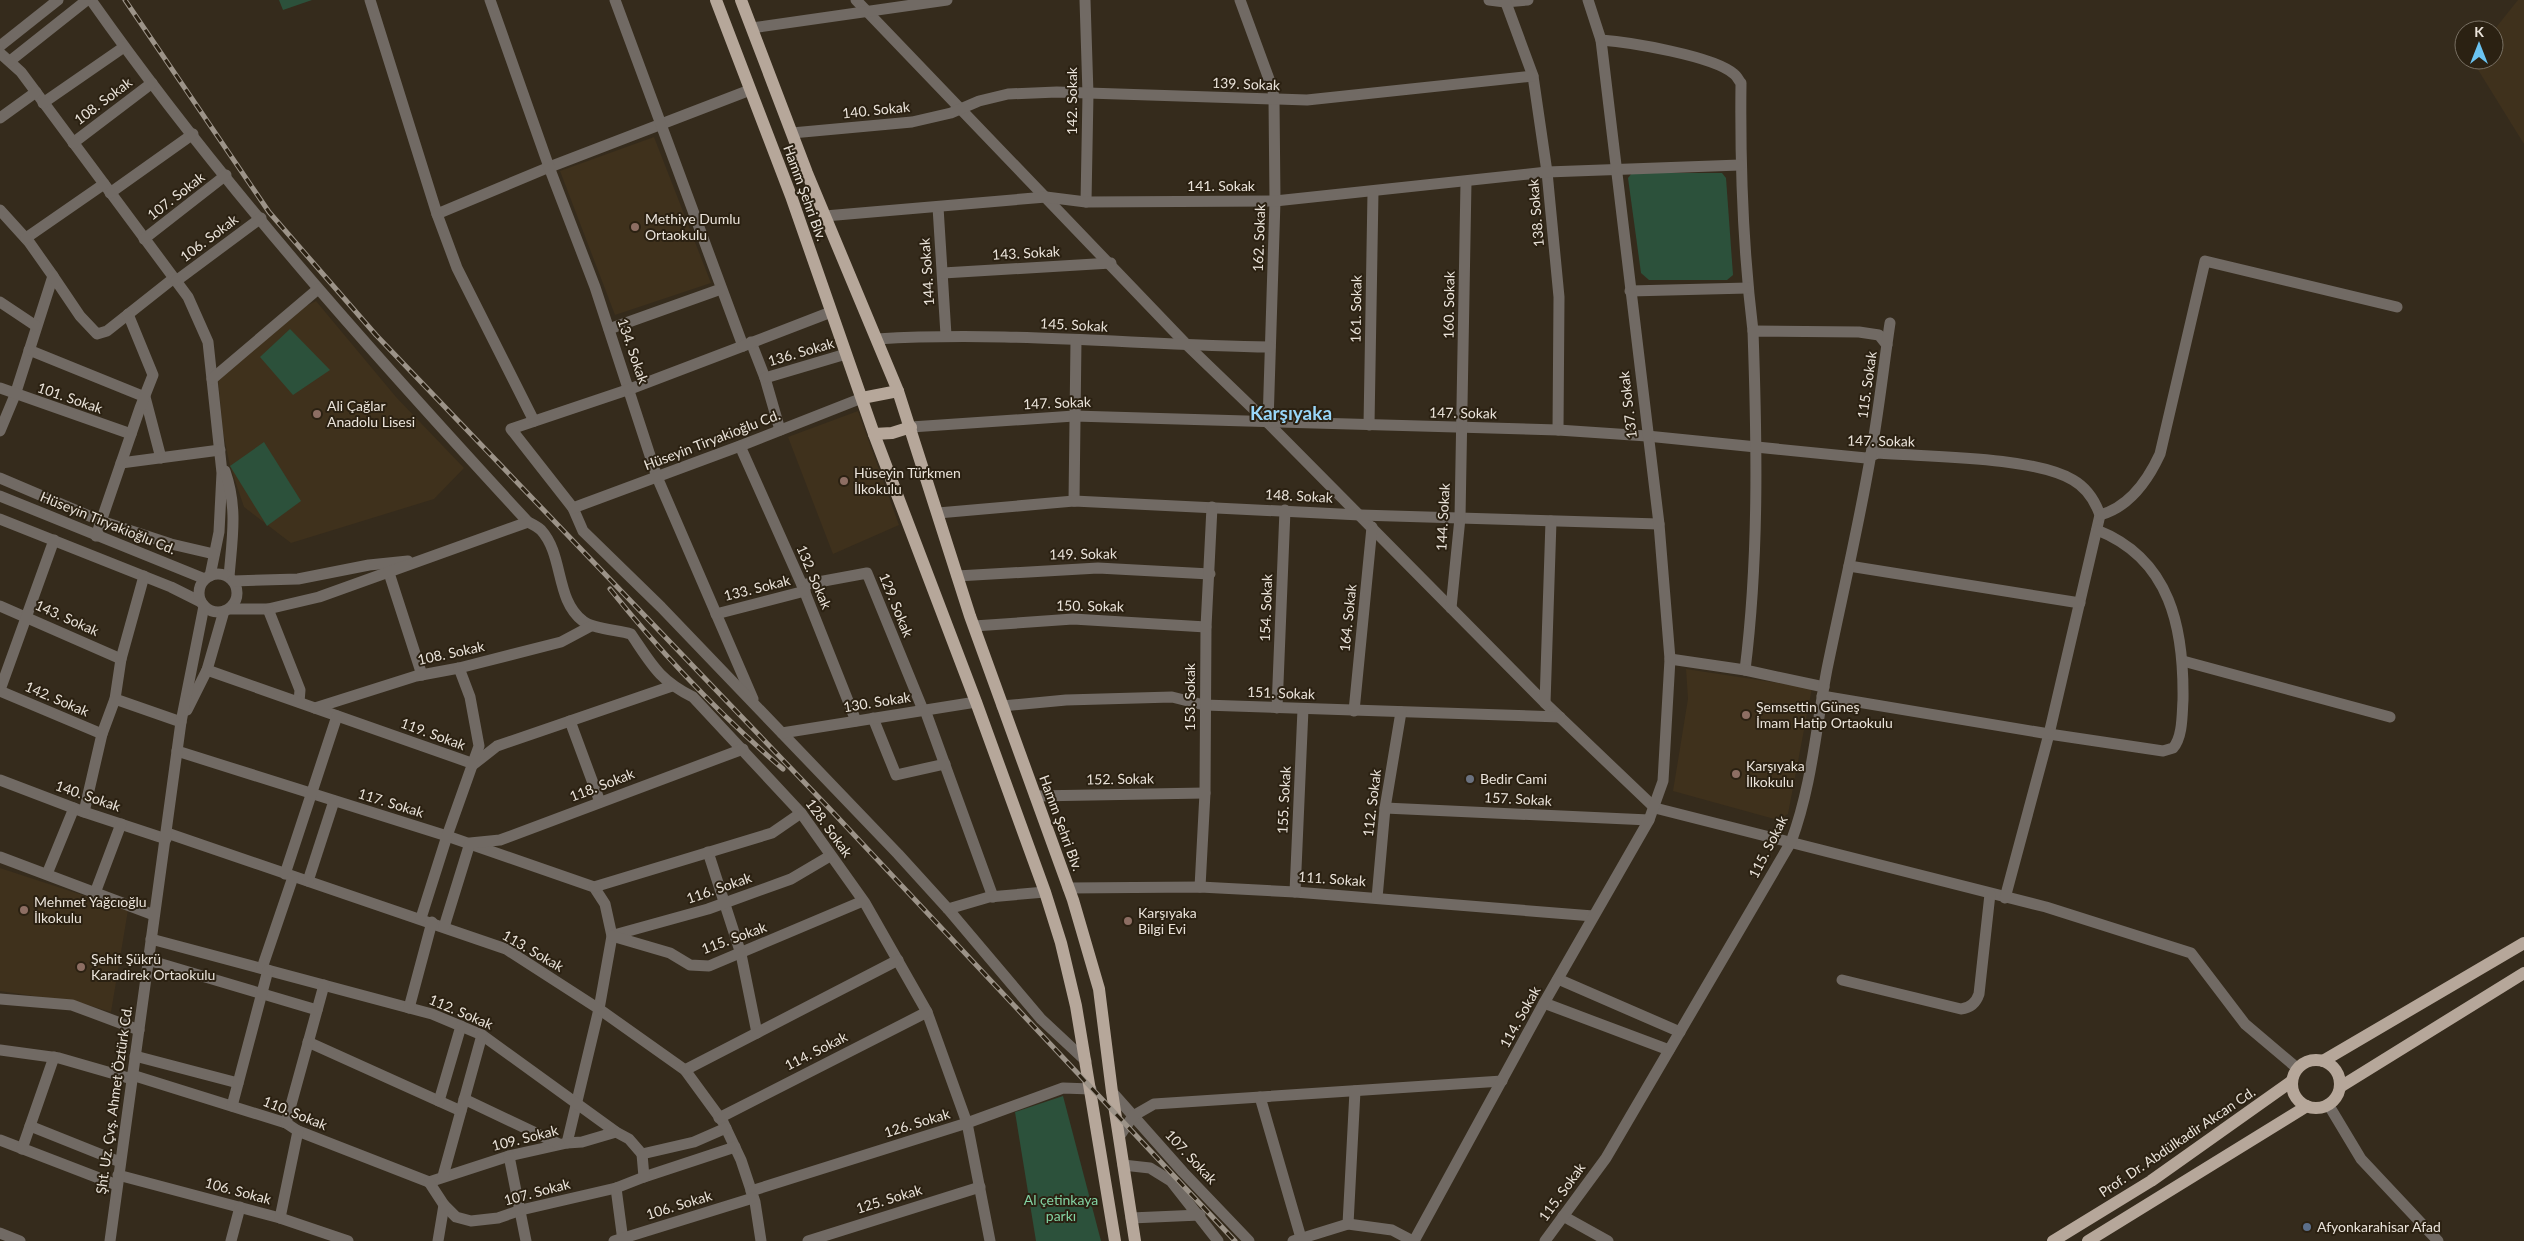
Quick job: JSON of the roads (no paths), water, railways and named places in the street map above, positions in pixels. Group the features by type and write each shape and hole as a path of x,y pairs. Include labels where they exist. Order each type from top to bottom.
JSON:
{"main road":[{"name":"Hamm Şehri Blv.","path":"716,0 832,312 874,434 976,702 1045,892 1061,943 1086,1061 1115,1241"},
{"name":"Hamm Şehri Blv.","path":"741,0 825,216 898,391 974,626 1068,888 1098,989 1123,1165 1136,1241"},
{"path":"862,398 898,391"},
{"path":"874,434 892,433 911,427"},
{"path":"2323,1061 2524,943"},
{"path":"2340,1087 2524,973"},
{"path":"2309,1060 2323,1061 2334,1068 2338,1074 2340,1087 2338,1094 2328,1104 2314,1108 2307,1106 2295,1096 2292,1081 2297,1068 2309,1060"},
{"name":"Prof. Dr. Abdülkadir Akcan Cd.","path":"2053,1241 2151,1181 2292,1081"},
{"path":"2088,1241 2307,1106"}],"street":[{"path":"0,46 58,0"},
{"path":"10,61 86,0"},
{"path":"91,0 152,83 318,289 528,522 541,530 552,549 571,607 582,620 591,626"},
{"path":"370,0 437,214 457,268 534,421"},
{"name":"134. Sokak","path":"490,0 609,329 657,477 757,707"},
{"path":"615,0 721,289 765,378 780,430"},
{"path":"856,0 1111,263 1188,346 1268,423 1545,703 1655,808 2046,907 2191,953 2245,1024 2297,1068"},
{"path":"752,28 947,0"},
{"name":"142. Sokak","path":"1085,0 1088,94 1086,202"},
{"name":"162. Sokak","path":"1240,0 1273,90 1274,100 1275,201 1268,423"},
{"path":"1489,0 1528,0"},
{"name":"137. Sokak","path":"1588,0 1601,40 1659,524 1670,659 1664,781 1655,808"},
{"name":"138. Sokak","path":"1505,1 1533,76 1547,172 1558,297 1558,430"},
{"path":"1601,40 1622,41 1700,58 1734,74 1741,84 1740,165 1748,288 1754,331 1757,446 1751,619 1744,670"},
{"path":"43,103 124,47"},
{"path":"0,53 21,72 188,298 208,342 221,456 219,532 207,577 199,590 202,604"},
{"name":"139. Sokak","path":"961,110 979,101 1008,94 1088,94 1307,100 1533,76"},
{"name":"108. Sokak","path":"73,143 152,83"},
{"path":"437,214 549,167 750,90"},
{"path":"0,118 5,106 36,92"},
{"name":"140. Sokak","path":"792,133 912,122 961,110"},
{"path":"26,238 193,134"},
{"name":"141. Sokak","path":"825,216 1046,197 1086,202 1275,201 1374,192 1547,172 1740,165"},
{"name":"107. Sokak","path":"144,239 226,176"},
{"name":"160. Sokak","path":"1462,428 1466,182"},
{"name":"161. Sokak","path":"1368,425 1374,192"},
{"name":"144. Sokak","path":"938,207 946,335"},
{"path":"0,210 26,238 53,276 15,395 0,431"},
{"name":"106. Sokak","path":"53,276 80,316 97,334 108,331 128,314 260,218"},
{"path":"2006,898 2049,734 2100,516 2112,512 2128,499 2150,474 2160,454 2205,261 2397,307"},
{"name":"143. Sokak","path":"942,273 1111,263"},
{"path":"1630,292 1748,288"},
{"path":"212,379 318,289"},
{"path":"609,329 721,289"},
{"path":"0,302 36,326"},
{"path":"832,312 630,389 511,429 573,508 583,531 661,607 782,733 948,909 1041,1020 1086,1061"},
{"path":"96,536 153,375 128,314"},
{"name":"115. Sokak","path":"1545,1241 1606,1158 1791,842 1802,813 1814,754 1823,692 1871,456 1885,370 1890,323"},
{"path":"1754,331 1859,332 1879,335 1887,344"},
{"name":"145. Sokak","path":"877,339 946,335 1270,348"},
{"path":"1074,501 1076,340"},
{"path":"29,350 145,397"},
{"name":"136. Sokak","path":"765,378 846,354"},
{"name":"101. Sokak","path":"0,388 15,395 131,434"},
{"path":"145,397 161,458"},
{"name":"Hüseyin Tiryakioğlu Cd.","path":"573,508 862,398"},
{"name":"147. Sokak","path":"911,427 1074,416 1558,430 1757,446 1866,458 1878,453 2012,463 2071,479 2090,495 2100,516"},
{"name":"144. Sokak","path":"1452,608 1460,518 1462,428"},
{"name":"132. Sokak","path":"740,446 804,588 856,721"},
{"path":"121,464 161,458 221,456"},
{"path":"221,456 231,487 235,519 231,579 237,593 234,604 226,610"},
{"path":"0,478 102,521 171,544 214,554"},
{"name":"Hüseyin Tiryakioğlu Cd.","path":"0,496 96,536 207,577"},
{"name":"148. Sokak","path":"938,513 1074,501 1360,515 1659,524"},
{"name":"153. Sokak","path":"1200,887 1205,793 1204,705 1206,627 1212,507"},
{"name":"154. Sokak","path":"1277,708 1285,510"},
{"path":"0,519 144,576 202,604 213,612 268,608 319,597 528,522"},
{"path":"1545,703 1551,521"},
{"name":"164. Sokak","path":"1354,711 1372,527"},
{"path":"1670,659 1744,670 1823,692 2049,734 2163,751 2173,748 2178,739 2182,709 2184,661 2176,618 2156,576 2148,565 2110,535 2097,530"},
{"path":"0,691 54,540"},
{"path":"207,577 223,574 231,579 298,579 369,565 425,560"},
{"path":"1849,566 2080,603"},
{"name":"149. Sokak","path":"957,576 1098,568 1210,574"},
{"path":"388,573 422,675"},
{"name":"129. Sokak","path":"804,588 867,573 924,710"},
{"path":"47,874 79,810 102,734 115,699 121,659 144,576"},
{"name":"133. Sokak","path":"716,614 804,588"},
{"name":"Şht. Uz. Çvş. Ahmet Öztürk Cd.","path":"110,1241 154,915 167,836 181,722 202,604"},
{"name":"143. Sokak","path":"0,606 121,659"},
{"path":"268,608 300,690 299,702"},
{"name":"Şht. Uz. Çvş. Ahmet Öztürk Cd.","path":"181,722 207,670 226,610"},
{"name":"150. Sokak","path":"974,626 1073,619 1206,627"},
{"name":"108. Sokak","path":"315,708 422,675 459,668 561,642 591,626"},
{"name":"128. Sokak","path":"591,626 631,634 656,672 672,686 693,697 801,814 863,901 927,1012 967,1123 990,1241"},
{"path":"2184,661 2390,717"},
{"path":"409,1008 447,836 479,746 478,733 459,668"},
{"name":"119. Sokak","path":"207,670 474,764 497,746 672,686"},
{"name":"142. Sokak","path":"0,691 102,734"},
{"name":"151. Sokak","path":"1002,706 1066,700 1172,697 1204,705 1560,717"},
{"path":"115,699 181,722"},
{"name":"130. Sokak","path":"782,733 976,702"},
{"name":"155. Sokak","path":"1295,892 1303,709"},
{"path":"924,710 993,897"},
{"name":"112. Sokak","path":"1377,898 1385,808 1401,712"},
{"path":"232,1106 262,994 265,969 289,876 312,793 337,716"},
{"path":"873,718 896,774 945,764"},
{"path":"570,722 600,802"},
{"name":"118. Sokak","path":"470,843 500,840 743,749"},
{"name":"117. Sokak","path":"177,751 470,843 594,887"},
{"name":"140. Sokak","path":"0,780 79,810 121,824 167,836"},
{"name":"152. Sokak","path":"1035,796 1205,793"},
{"path":"308,881 334,801"},
{"name":"157. Sokak","path":"1385,808 1649,820"},
{"name":"114. Sokak","path":"1413,1241 1544,1003 1655,808"},
{"path":"464,1099 563,1144 576,1103 599,1009 612,936 605,904 594,887 772,832 801,814"},
{"path":"95,893 121,824"},
{"name":"113. Sokak","path":"167,836 427,920 506,949 599,1009 685,1070 720,1118 735,1147 752,1195 761,1241"},
{"path":"444,927 470,843"},
{"path":"708,852 726,902 741,954 756,1033"},
{"name":"116. Sokak","path":"612,936 726,902 791,879 830,856"},
{"path":"0,857 154,915"},
{"name":"111. Sokak","path":"1068,888 1200,887 1295,892 1593,916"},
{"path":"948,909 993,897 1045,892"},
{"path":"1842,980 1961,1010 1969,1007 1975,1002 1979,994 1990,894"},
{"name":"115. Sokak","path":"612,936 670,953 690,965 709,966 863,901"},
{"name":"112. Sokak","path":"151,939 409,1008 482,1035 616,1132 629,1138 642,1154"},
{"path":"148,960 317,1010"},
{"path":"685,1070 898,960"},
{"path":"1558,979 1680,1032"},
{"path":"286,1123 324,985"},
{"path":"0,999 72,1005 139,1030"},
{"path":"1544,1003 1670,1050"},
{"name":"114. Sokak","path":"720,1118 927,1012"},
{"path":"439,1101 460,1026"},
{"path":"429,1182 442,1176 482,1035"},
{"path":"308,1042 461,1111"},
{"name":"110. Sokak","path":"0,1050 54,1057 232,1106 286,1123 298,1131 429,1182"},
{"path":"135,1056 238,1083"},
{"path":"22,1149 54,1057"},
{"path":"1119,1137 1133,1116 1154,1104 1502,1081"},
{"name":"126. Sokak","path":"752,1195 967,1123 1063,1088 1091,1089"},
{"path":"1348,1224 1355,1091"},
{"name":"107. Sokak","path":"1112,1092 1183,1172 1249,1241"},
{"path":"1260,1096 1297,1239 1348,1224 1392,1230 1413,1241"},
{"path":"2328,1104 2361,1159 2438,1241"},
{"path":"30,1126 120,1162"},
{"path":"644,1177 642,1154 694,1142 726,1128"},
{"path":"280,1218 298,1131"},
{"name":"109. Sokak","path":"442,1176 509,1156 563,1144 582,1142 616,1132"},
{"name":"106. Sokak","path":"0,1140 118,1180 240,1207 280,1218 348,1241"},
{"name":"107. Sokak","path":"429,1182 444,1205 456,1217 470,1221 498,1218 521,1210 616,1188 735,1147"},
{"path":"509,1156 526,1241"},
{"path":"1123,1165 1150,1168 1171,1181 1200,1215 1218,1241"},
{"name":"125. Sokak","path":"808,1241 980,1187"},
{"path":"616,1188 620,1240"},
{"name":"106. Sokak","path":"620,1240 752,1195"},
{"path":"438,1241 444,1205"},
{"path":"231,1241 240,1207"},
{"name":"Şht. Uz. Çvş. Ahmet Öztürk Cd.","path":"103,1241 113,1215"},
{"path":"1131,1218 1200,1215"},
{"path":"1562,1216 1608,1241"},
{"path":"0,1233 20,1241"}],"railway":[{"path":"125,0 269,212 376,335 827,806 1235,1241"},
{"path":"610,589 692,683 736,727 783,769"}],"place":[{"name":"Methiye Dumlu Ortaokulu","path":"635,227"},
{"name":"Ali Çağlar Anadolu Lisesi","path":"317,414"},
{"name":"Hüseyin Türkmen İlkokulu","path":"844,481"},
{"name":"Şemsettin Güneş İmam Hatip Ortaokulu","path":"1746,715"},
{"name":"Karşıyaka İlkokulu","path":"1736,774"},
{"name":"Bedir Cami","path":"1470,779"},
{"name":"Mehmet Yağcıoğlu İlkokulu","path":"24,910"},
{"name":"Karşıyaka Bilgi Evi","path":"1128,921"},
{"name":"Şehit Şükrü Karadirek Ortaokulu","path":"81,967"},
{"name":"Afyonkarahisar Afad","path":"2307,1227"}],"district":[{"name":"Karşıyaka","path":"1291,413"}],"park label":[{"name":"Al çetinkaya parkı","path":"1061,1208"}]}
